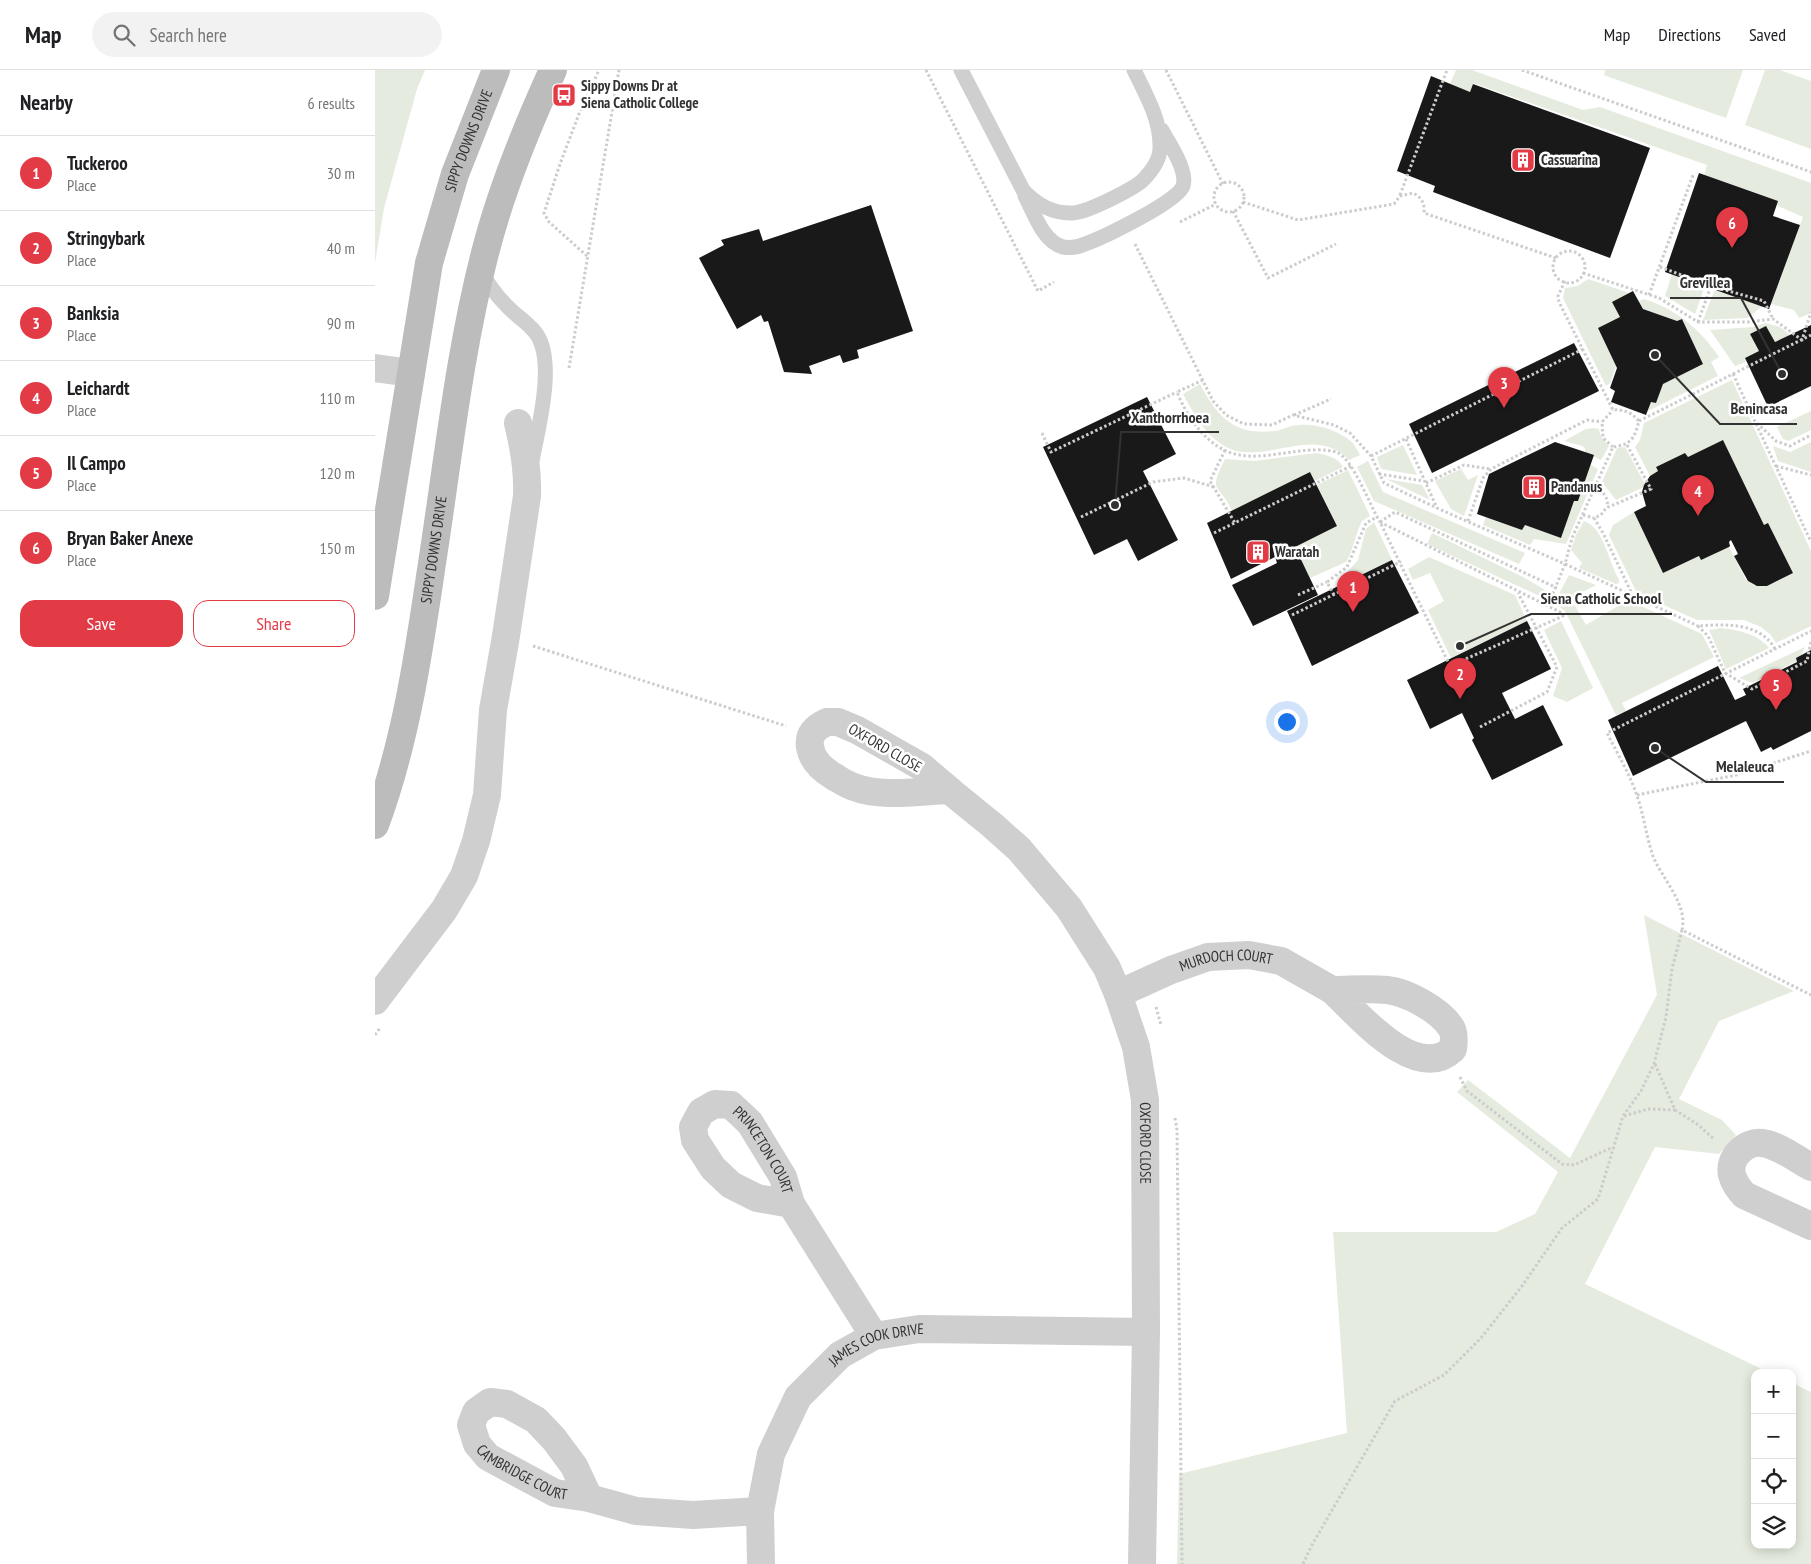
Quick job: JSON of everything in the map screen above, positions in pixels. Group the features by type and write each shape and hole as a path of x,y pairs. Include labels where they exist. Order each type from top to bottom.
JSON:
{"main road":[{"name":"SIPPY DOWNS DRIVE","path":"375,596 429,263 455,174 496,70"},
{"name":"SIPPY DOWNS DRIVE","path":"375,825 402,736 418,657 459,389 481,271 500,204 521,141 553,70"}],"street":[{"path":"375,368 411,373"},
{"path":"375,1001 444,910 464,876 476,841 487,795 493,710 506,636 527,488 525,459 518,423"},
{"name":"OXFORD CLOSE","path":"949,790 878,793 853,787 825,772 814,759 810,748 811,734 818,726 827,722 838,722 857,730 922,767 992,825 1019,849 1069,908 1107,968 1119,994 1136,1047 1145,1100 1146,1332 1142,1564"},
{"name":"MURDOCH COURT","path":"1119,994 1171,970 1208,957 1249,955 1281,961 1333,990 1377,1032 1403,1051 1419,1058 1432,1059 1445,1056 1453,1049 1454,1038 1451,1027 1437,1013 1411,996 1388,990 1333,990"},
{"path":"1811,1166 1771,1145 1760,1143 1748,1145 1736,1156 1732,1174 1736,1186 1744,1195 1811,1226"},
{"name":"PRINCETON COURT","path":"791,1204 874,1336"},
{"name":"JAMES COOK DRIVE","path":"761,1564 760,1511 771,1454 798,1397 840,1355 874,1336 919,1329 1146,1332"},
{"name":"CAMBRIDGE COURT","path":"589,1498 636,1511 693,1515 760,1511"}],"lane":[{"path":"961,70 1044,232 1049,239 1063,247 1085,244 1159,207 1171,200 1181,190 1183,183 1182,168 1134,70"},
{"path":"1020,186 1037,204 1050,210 1073,213 1089,209 1134,186 1143,180 1151,170 1160,149 1158,122"},
{"path":"481,271 488,284 502,300 535,332 542,347 545,376 544,397 527,488"}],"path":[{"path":"587,256 549,222 544,213 576,122 599,70"},
{"path":"926,70 1037,291 1053,282"},
{"path":"1166,70 1223,184"},
{"path":"1243,202 1298,220 1394,204 1400,196 1447,70"},
{"path":"1522,70 1811,172"},
{"path":"1649,296 1693,175"},
{"path":"1231,183 1238,186 1242,191 1243,202 1233,212 1221,210 1215,203 1214,195 1218,187 1223,184 1231,183"},
{"path":"1400,196 1413,193 1421,199 1425,207 1424,212 1556,258"},
{"path":"1233,212 1267,278 1336,244"},
{"path":"1135,244 1216,405 1226,415 1238,422 1250,425 1272,425 1331,398"},
{"path":"1563,252 1576,252 1585,262 1583,273 1576,281 1565,282 1557,277 1554,271 1556,258 1563,252"},
{"path":"1660,267 1711,286 1763,301 1773,319 1802,340"},
{"path":"1583,273 1659,298 1698,322 1748,322 1773,319"},
{"path":"1565,282 1558,296 1559,302 1613,410"},
{"path":"1698,322 1711,286"},
{"path":"1802,340 1811,312"},
{"path":"1613,447 1627,445 1635,436 1639,421 1811,335"},
{"path":"1371,456 1583,349"},
{"path":"1733,374 1811,542"},
{"path":"1042,432 1051,452 1203,380"},
{"path":"1177,392 1182,404 1205,437 1225,450 1236,454 1262,456 1309,449 1338,453 1351,466 1450,666 1563,616 1560,612 1380,522"},
{"path":"1601,422 1613,410 1622,410 1639,421"},
{"path":"1293,415 1329,422 1350,434 1371,456 1384,483 1632,594 1698,626 1709,636 1725,673 1752,689 1807,661 1811,641"},
{"path":"1468,521 1483,478 1491,469 1587,420 1601,422"},
{"path":"1755,421 1776,441 1790,446 1811,435"},
{"path":"1601,422 1603,438 1613,447"},
{"path":"1405,438 1437,508"},
{"path":"1606,508 1651,489 1627,445"},
{"path":"1548,606 1557,588 1572,538 1613,447"},
{"path":"1225,450 1210,481 1235,523"},
{"path":"1379,474 1425,482 1464,465 1491,469"},
{"path":"1214,533 1351,466"},
{"path":"1776,466 1811,475"},
{"path":"1081,517 1153,482 1184,478 1214,487"},
{"path":"1583,515 1594,518 1601,515 1606,508 1608,502 1605,494 1595,487"},
{"path":"1380,522 1395,512 1557,588"},
{"path":"1298,595 1327,582 1347,567 1366,523 1377,516"},
{"path":"1594,518 1632,594"},
{"path":"1292,615 1400,562"},
{"path":"1327,582 1333,595"},
{"path":"1480,727 1547,692 1557,667 1517,592"},
{"path":"1698,626 1730,624 1758,632 1770,641 1775,649"},
{"path":"1303,1564 1395,1401 1444,1375 1481,1338 1522,1286 1562,1228 1598,1199 1623,1116 1641,1091 1654,1064 1666,1017 1672,969 1684,920 1652,854 1637,795 1607,733 1811,631"},
{"path":"506,636 811,734"},
{"path":"1637,795 1736,775 1811,751"},
{"path":"1682,930 1811,995"},
{"path":"1445,1056 1458,1073 1467,1091 1562,1164 1574,1165 1613,1147"},
{"path":"1654,1064 1675,1110"},
{"path":"1623,1116 1648,1109 1675,1110 1697,1124 1736,1156"}],"shaded area":[{"path":"375,70 425,70 417,89 384,208 375,263"},
{"path":"1456,70 1472,70 1583,110 1600,107 1811,183 1811,313 1799,318 1794,310 1771,304 1803,217 1776,205 1777,201 1704,175 1707,165 1473,83 1470,92 1450,84"},
{"path":"1605,70 1743,70 1726,118 1609,77 1604,75"},
{"path":"1765,70 1780,70 1811,81 1811,149 1745,125"},
{"path":"1672,274 1705,286 1695,314 1665,296"},
{"path":"1588,279 1629,293 1620,317 1598,328 1616,366 1610,383 1606,386 1563,298 1565,288 1578,286"},
{"path":"1715,289 1763,306 1747,318 1703,320"},
{"path":"1644,299 1677,314 1704,338 1719,357 1711,362 1718,376 1648,411 1651,402 1656,403 1663,384 1703,364 1682,319 1677,321 1643,309 1639,301"},
{"path":"1766,323 1780,327 1790,335 1775,342 1766,326 1750,334 1759,351 1745,358 1746,362 1735,366 1710,330 1753,327"},
{"path":"1732,380 1811,551 1811,626 1776,643 1771,635 1761,627 1744,620 1697,620 1637,593 1609,535 1613,525 1634,512 1663,573 1699,556 1729,547 1745,578 1756,586 1769,585 1793,573 1768,524 1764,525 1723,441 1688,457 1685,453 1656,467 1658,471 1650,476 1635,447 1640,440 1644,423"},
{"path":"1200,384 1213,406 1229,422 1238,427 1261,432 1295,425 1319,426 1334,431 1346,438 1353,443 1360,455 1349,460 1339,452 1317,445 1295,446 1259,452 1238,452 1226,447 1204,428 1183,394"},
{"path":"1811,411 1811,430 1788,441 1783,439 1777,427"},
{"path":"1586,429 1599,429 1601,437 1609,446 1601,460 1585,452 1585,448 1582,446 1564,441"},
{"path":"1811,442 1811,472 1778,461 1773,446 1790,452"},
{"path":"1403,445 1417,475 1381,469 1377,457"},
{"path":"1625,447 1646,486 1616,500 1602,482 1617,448"},
{"path":"1316,453 1335,459 1343,467 1315,481 1310,472 1232,511 1217,487 1217,478 1225,459 1254,461"},
{"path":"1368,461 1383,492 1525,553 1519,564 1374,501 1357,467"},
{"path":"1591,465 1598,469 1566,544 1534,539 1530,545 1483,525 1486,517 1522,530 1525,525 1561,538 1574,501 1578,501"},
{"path":"1461,469 1468,480 1478,475 1464,516 1451,509 1435,481"},
{"path":"1348,470 1370,516 1362,521 1346,562 1310,578 1295,547 1337,526 1317,485"},
{"path":"1386,479 1422,485 1430,500"},
{"path":"1584,521 1597,531 1601,538 1619,583 1616,584 1579,568 1582,563 1571,550 1576,535"},
{"path":"1374,522 1392,560 1345,583 1342,578 1358,560 1366,529"},
{"path":"1432,533 1523,577 1550,593 1546,599 1427,544"},
{"path":"1429,557 1515,595 1527,621 1451,658 1428,610 1444,601 1430,573 1413,580 1408,569"},
{"path":"1569,575 1596,585 1568,600 1575,606 1586,625 1628,600 1702,634 1714,657 1622,703 1626,711 1616,715 1565,611 1554,603"},
{"path":"1561,621 1593,688 1567,702 1553,696 1562,668 1544,630"},
{"path":"1721,628 1753,636 1769,648 1726,669 1709,630"},
{"path":"1805,647 1799,660 1753,683 1739,678"},
{"path":"1644,915 1794,991 1719,1021 1679,1099 1722,1120 1736,1135 1719,1154 1655,1147 1585,1284 1762,1369 1751,1369 1751,1549 1796,1549 1796,1385 1811,1392 1811,1564 1177,1564 1179,1474 1347,1433 1333,1232 1496,1232 1535,1214 1558,1172 1457,1092 1468,1080 1570,1158 1657,995"}],"building":[{"name":"Cassuarina","path":"1431,76 1470,92 1473,84 1650,148 1610,258 1433,192 1435,186 1397,171"},
{"path":"1699,173 1778,201 1773,216 1800,225 1769,309 1665,272"},
{"path":"871,205 913,331 857,350 859,358 843,363 840,355 809,366 812,374 784,372 768,321 764,322 761,315 737,329 699,258 724,245 721,240 759,229 763,241"},
{"path":"1633,291 1643,309 1677,321 1682,319 1703,364 1663,384 1656,403 1651,402 1646,415 1611,402 1615,391 1610,388 1617,368 1598,328 1620,317 1612,302"},
{"path":"1811,325 1811,386 1768,407 1745,358 1759,351 1750,334 1766,326 1775,342"},
{"path":"1574,343 1599,391 1432,473 1409,424"},
{"path":"1147,397 1176,454 1143,471 1178,540 1138,561 1127,539 1094,555 1043,447"},
{"path":"1723,440 1764,525 1768,523 1793,573 1767,586 1757,586 1748,581 1734,556 1738,554 1731,540 1729,547 1701,560 1699,556 1663,573 1634,512 1646,506 1642,492 1650,476 1658,471 1656,467 1685,453 1688,457"},
{"name":"Pandanus","path":"1555,442 1594,455 1578,501 1574,501 1561,538 1525,525 1522,530 1477,514 1489,474"},
{"name":"Waratah","path":"1310,472 1337,526 1295,547 1318,595 1253,626 1232,585 1277,563 1275,557 1231,579 1207,523"},
{"path":"1392,560 1419,613 1312,666 1287,611"},
{"path":"1527,621 1551,669 1502,693 1515,719 1543,705 1563,745 1492,780 1472,740 1474,738 1462,713 1430,729 1407,680"},
{"path":"1811,650 1811,731 1773,750 1771,747 1761,752 1746,721 1633,776 1608,720 1718,666 1735,700 1746,695 1743,689 1797,662 1796,658"}],"place":[{"name":"Sippy Downs Dr at Siena Catholic College","path":"564,95"},
{"name":"Cassuarina","path":"1523,160"},
{"name":"Bryan Baker Anexe","path":"1732,248"},
{"name":"Benincasa","path":"1655,355"},
{"name":"Grevillea","path":"1782,374"},
{"name":"Banksia","path":"1504,408"},
{"name":"Pandanus","path":"1534,487"},
{"name":"Xanthorrhoea","path":"1115,505"},
{"name":"Leichardt","path":"1698,516"},
{"name":"Waratah","path":"1258,552"},
{"name":"Tuckeroo","path":"1353,612"},
{"name":"Siena Catholic School","path":"1460,646"},
{"name":"Stringybark","path":"1460,699"},
{"name":"Il Campo","path":"1776,710"},
{"name":"Melaleuca","path":"1655,748"}]}
